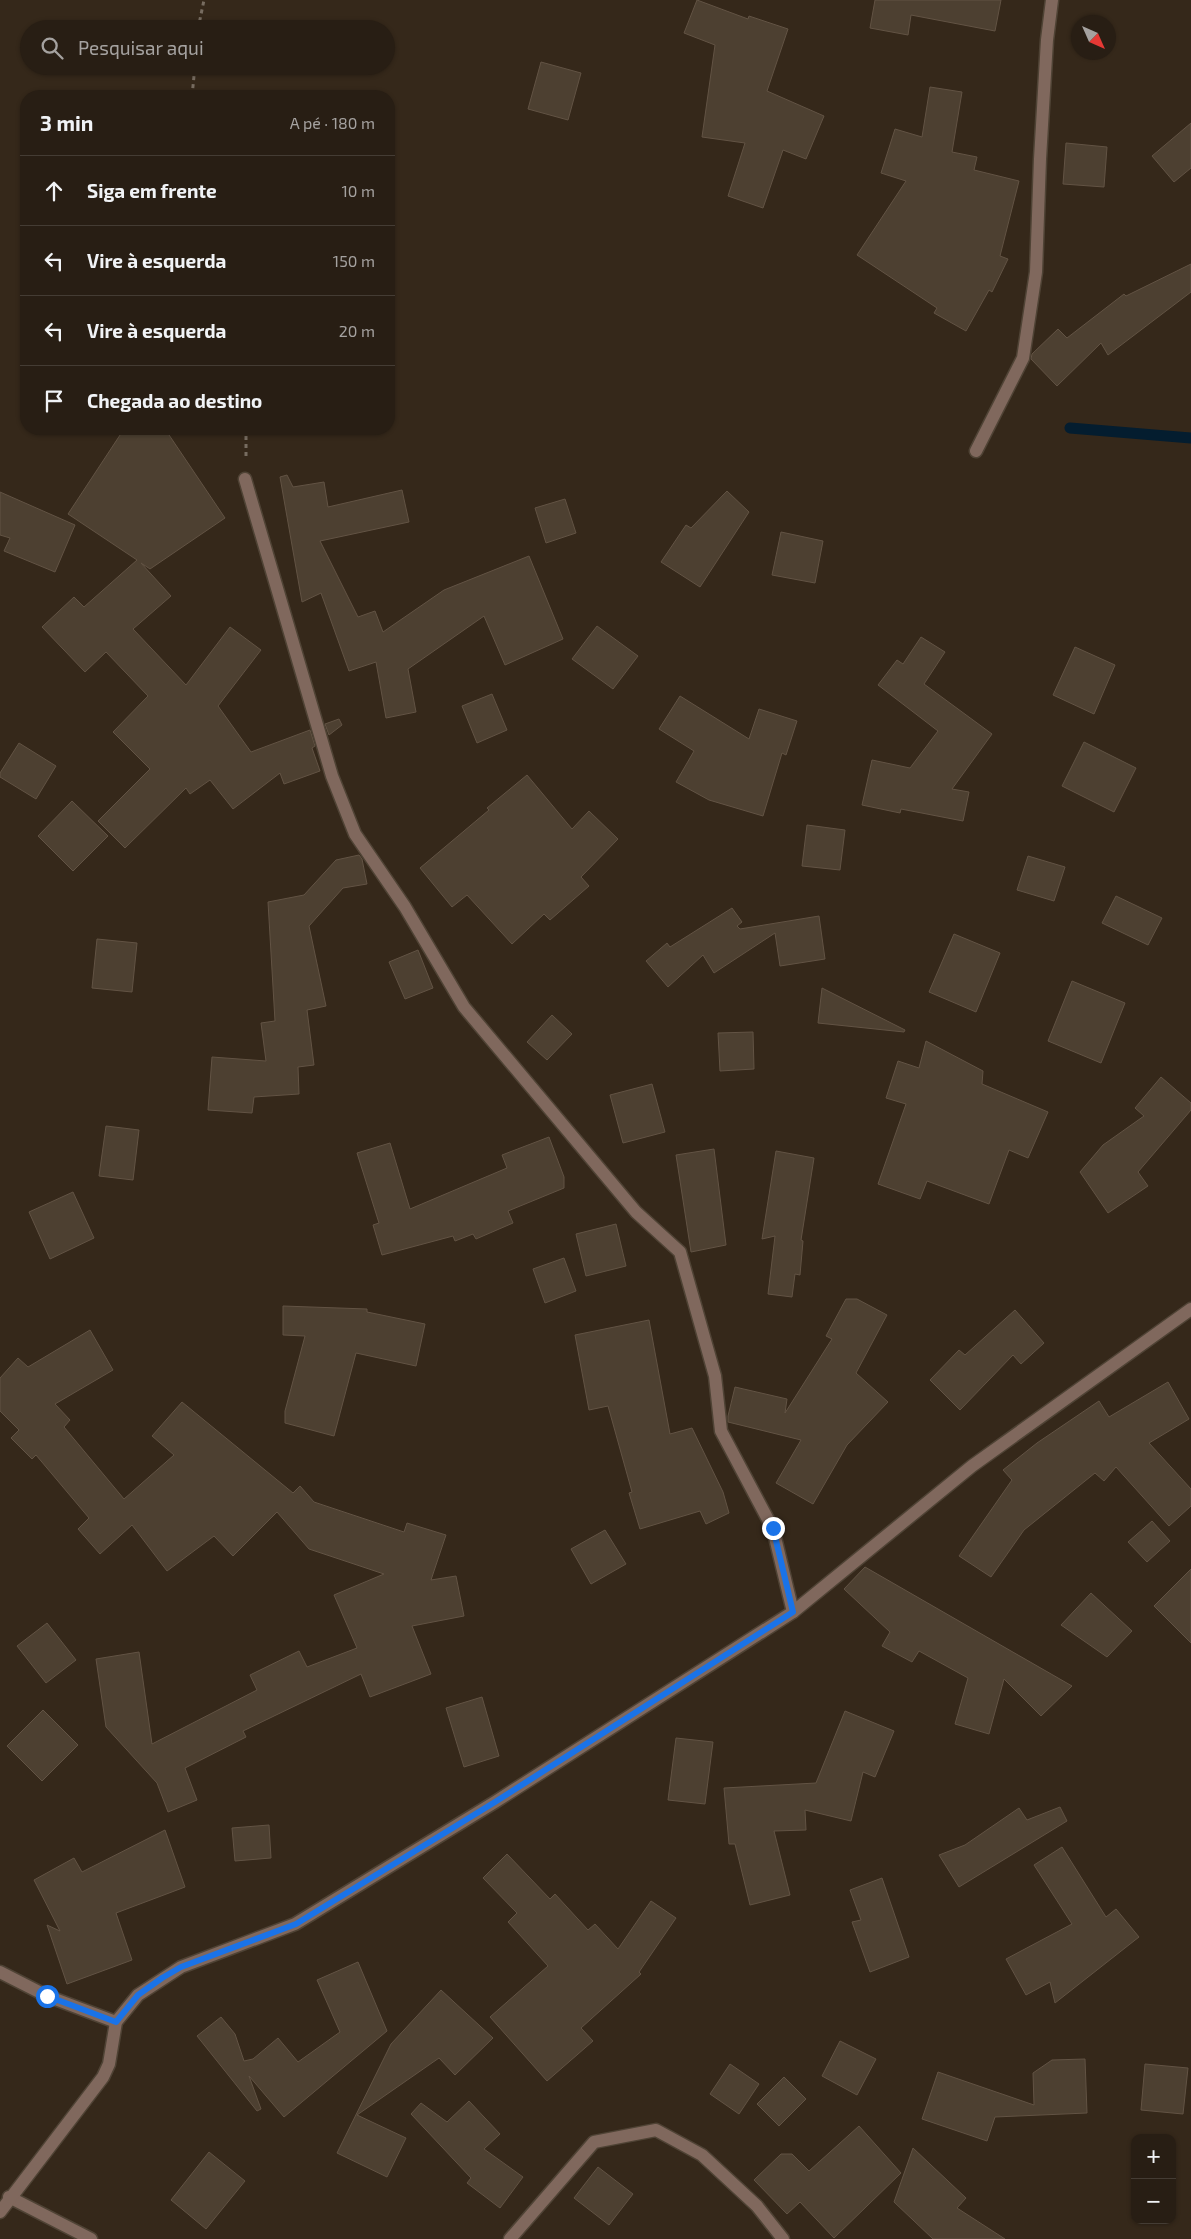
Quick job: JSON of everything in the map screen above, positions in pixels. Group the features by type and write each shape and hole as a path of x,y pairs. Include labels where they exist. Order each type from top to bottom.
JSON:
{"street":[{"path":"976,451 1023,358 1036,272 1040,158 1047,40 1052,0"},
{"path":"245,479 332,776 354,834 405,907 464,1007 636,1212 680,1252 715,1376 721,1431 773,1528 793,1612"},
{"path":"0,2212 103,2077 109,2064 116,2022 138,1995 181,1967 296,1924 495,1802 793,1612 972,1466 1191,1309"},
{"path":"0,1972 47,1996 116,2022"},
{"path":"510,2239 594,2142 656,2130 702,2155 757,2206 783,2239"},
{"path":"9,2198 91,2239"}],"path":[{"path":"200,20 204,0"},
{"path":"193,90 194,75"}],"building":[{"path":"697,0 748,19 749,16 788,29 767,91 824,116 806,159 783,150 763,208 728,196 745,143 702,137 715,45 684,33"},
{"path":"875,0 1001,0 995,31 911,15 908,35 870,28"},
{"path":"541,62 581,73 568,120 528,109"},
{"path":"930,87 962,92 952,152 977,157 974,170 1019,181 1000,256 1008,259 992,292 989,290 966,331 934,313 937,308 857,255 906,181 881,173 895,129 922,137"},
{"path":"1191,123 1191,168 1174,182 1152,156"},
{"path":"1066,143 1107,147 1104,187 1063,184"},
{"path":"1191,264 1191,292 1108,355 1101,343 1057,386 1031,359 1032,354 1058,329 1067,338 1124,294 1126,296"},
{"path":"120,435 169,435 225,518 150,569 141,563 171,596 133,629 186,685 230,627 261,650 218,706 251,752 310,730 315,746 312,748 320,771 284,784 280,773 233,809 210,780 190,794 186,788 125,848 98,821 150,769 113,732 148,696 106,652 85,672 42,627 74,597 84,607 137,560 68,514"},
{"path":"287,475 293,487 324,482 328,507 402,490 409,522 320,541 358,617 375,611 383,632 444,590 529,556 563,639 505,665 484,616 408,669 416,712 386,718 376,662 349,671 321,593 302,602 280,477"},
{"path":"727,491 749,512 700,587 661,562 686,525 691,528"},
{"path":"0,492 75,525 55,572 4,551 10,538 0,535"},
{"path":"565,499 576,533 546,543 535,508"},
{"path":"781,532 823,541 815,583 772,575"},
{"path":"597,626 638,656 613,689 572,659"},
{"path":"921,637 945,652 924,684 992,734 952,789 969,792 963,821 901,809 900,813 862,805 872,760 910,768 938,731 878,685 897,660 903,664"},
{"path":"1075,647 1115,665 1094,714 1053,695"},
{"path":"492,694 507,730 477,743 462,706"},
{"path":"680,696 749,739 759,709 797,721 786,755 782,753 763,816 709,800 676,782 694,751 659,729"},
{"path":"339,719 342,725 329,735 325,724"},
{"path":"1084,742 1136,768 1114,812 1062,786"},
{"path":"19,743 56,766 36,799 0,777 0,773"},
{"path":"527,775 572,829 589,811 618,839 581,877 589,886 550,920 544,914 512,944 467,895 452,907 420,868"},
{"path":"72,801 108,836 73,871 38,836"},
{"path":"807,825 845,830 840,870 802,866"},
{"path":"359,855 362,859 367,884 343,888 309,926 326,1006 307,1010 314,1065 298,1067 299,1094 254,1097 252,1113 208,1110 212,1057 266,1061 261,1023 275,1021 268,902 304,895 336,860"},
{"path":"1028,856 1065,867 1054,901 1017,890"},
{"path":"1116,896 1162,918 1148,945 1102,923"},
{"path":"732,908 742,922 737,926 740,929 819,916 825,959 780,966 775,933 714,973 703,955 668,987 646,961 667,943 670,947"},
{"path":"954,934 1000,953 976,1012 929,992"},
{"path":"97,939 137,943 132,992 92,988"},
{"path":"418,950 433,988 405,999 389,962"},
{"path":"1072,981 1125,1003 1101,1063 1048,1041"},
{"path":"822,988 905,1030 904,1032 818,1023"},
{"path":"552,1015 572,1034 547,1060 527,1042"},
{"path":"753,1032 754,1069 720,1071 718,1033"},
{"path":"926,1041 983,1071 982,1084 1048,1112 1028,1158 1009,1150 989,1204 927,1181 920,1199 878,1184 906,1104 886,1098 898,1061 919,1068"},
{"path":"1161,1077 1191,1103 1191,1110 1138,1172 1148,1186 1108,1213 1080,1172 1103,1145 1144,1116 1135,1108"},
{"path":"652,1084 665,1132 623,1143 610,1095"},
{"path":"106,1126 139,1130 133,1180 99,1176"},
{"path":"549,1137 564,1177 564,1188 508,1211 513,1223 476,1239 473,1234 455,1241 453,1236 382,1255 373,1225 379,1223 357,1153 390,1143 410,1209 507,1168 502,1155"},
{"path":"714,1149 726,1245 691,1252 676,1155"},
{"path":"776,1151 814,1158 801,1240 803,1241 800,1275 795,1274 792,1297 768,1294 775,1236 762,1239"},
{"path":"73,1192 94,1238 50,1259 29,1212"},
{"path":"616,1224 626,1266 586,1276 576,1234"},
{"path":"564,1258 576,1291 545,1303 533,1269"},
{"path":"846,1299 857,1299 887,1315 856,1373 888,1402 847,1445 813,1504 776,1483 801,1440 728,1422 728,1416 735,1387 787,1399 785,1413 832,1339 826,1336"},
{"path":"283,1306 367,1309 367,1312 425,1324 416,1366 356,1353 334,1436 285,1423 285,1411 305,1336 283,1335"},
{"path":"1015,1310 1044,1343 1021,1364 1013,1355 960,1410 930,1380 959,1350 965,1355"},
{"path":"649,1320 670,1434 692,1428 723,1492 729,1513 706,1524 700,1511 640,1529 629,1493 632,1492 608,1406 589,1410 575,1335"},
{"path":"90,1330 113,1370 55,1404 70,1420 64,1427 124,1499 174,1455 152,1436 182,1402 293,1493 300,1486 314,1502 404,1532 407,1523 446,1535 431,1580 456,1576 464,1616 412,1626 431,1674 370,1697 361,1674 243,1731 246,1737 185,1768 197,1800 168,1812 157,1783 106,1727 96,1659 139,1652 152,1744 257,1690 250,1675 299,1651 307,1667 357,1648 334,1595 384,1574 309,1549 277,1512 233,1556 214,1536 167,1571 132,1525 100,1554 78,1529 89,1518 36,1455 32,1459 11,1438 19,1430 0,1411 0,1378 18,1358 28,1367"},
{"path":"1168,1382 1189,1419 1149,1443 1191,1489 1191,1506 1169,1526 1116,1467 1104,1481 1095,1473 1024,1530 991,1577 959,1556 1012,1480 1003,1470 1037,1443 1099,1401 1109,1417"},
{"path":"1152,1521 1170,1541 1147,1562 1128,1542"},
{"path":"605,1530 626,1564 591,1584 571,1549"},
{"path":"865,1567 1072,1686 1041,1716 1004,1679 989,1734 955,1724 968,1678 919,1651 912,1662 882,1646 890,1632 844,1589"},
{"path":"1191,1569 1191,1643 1154,1606"},
{"path":"1091,1593 1132,1631 1107,1657 1061,1625"},
{"path":"47,1623 76,1660 46,1683 17,1646"},
{"path":"482,1697 499,1756 464,1767 446,1708"},
{"path":"43,1710 78,1745 42,1781 7,1746"},
{"path":"845,1711 894,1731 875,1777 863,1772 851,1821 805,1810 806,1830 774,1831 790,1895 750,1905 735,1844 729,1844 724,1788 816,1783"},
{"path":"676,1738 713,1742 705,1804 668,1800"},
{"path":"1060,1807 1067,1821 959,1887 939,1855 965,1845 1019,1808 1027,1820"},
{"path":"269,1825 271,1858 235,1861 232,1828"},
{"path":"165,1830 185,1887 116,1913 132,1960 67,1984 47,1925 60,1931 34,1880 74,1858 82,1872"},
{"path":"1062,1847 1106,1917 1116,1909 1139,1937 1055,2003 1050,1982 1026,1995 1006,1959 1072,1924 1034,1865"},
{"path":"507,1854 550,1899 555,1894 588,1930 595,1924 618,1949 651,1901 676,1918 639,1972 641,1974 581,2028 593,2041 547,2081 490,2017 548,1966 508,1922 517,1913 483,1878"},
{"path":"882,1878 909,1957 870,1972 852,1922 861,1920 850,1890"},
{"path":"358,1962 387,2031 284,2117 249,2076 261,2109 257,2111 197,2036 221,2017 235,2034 244,2061 253,2059 278,2038 298,2062 340,2032 317,1980"},
{"path":"441,1990 493,2038 455,2075 439,2058 357,2115 406,2138 387,2177 337,2153 391,2044"},
{"path":"840,2041 876,2059 857,2095 822,2076"},
{"path":"1085,2059 1087,2113 995,2117 987,2141 922,2119 938,2072 1034,2105 1033,2073 1052,2060"},
{"path":"730,2064 759,2084 739,2114 710,2094"},
{"path":"1145,2064 1188,2068 1183,2114 1141,2110"},
{"path":"784,2077 806,2099 779,2126 757,2104"},
{"path":"469,2101 500,2134 484,2149 523,2177 500,2208 467,2183 471,2178 411,2114 421,2103 447,2122"},
{"path":"859,2126 901,2173 834,2238 800,2202 787,2214 754,2180 781,2154 792,2154 809,2171"},
{"path":"913,2148 966,2198 957,2208 1005,2239 933,2239 894,2202"},
{"path":"209,2152 245,2181 206,2229 171,2200"},
{"path":"598,2167 633,2194 609,2225 574,2198"}],"waterway":[{"path":"1070,428 1191,438"}],"route":[{"path":"47,1996 116,2022 138,1995 162,1978 181,1967 296,1924 495,1802 793,1612 773,1528"}]}
